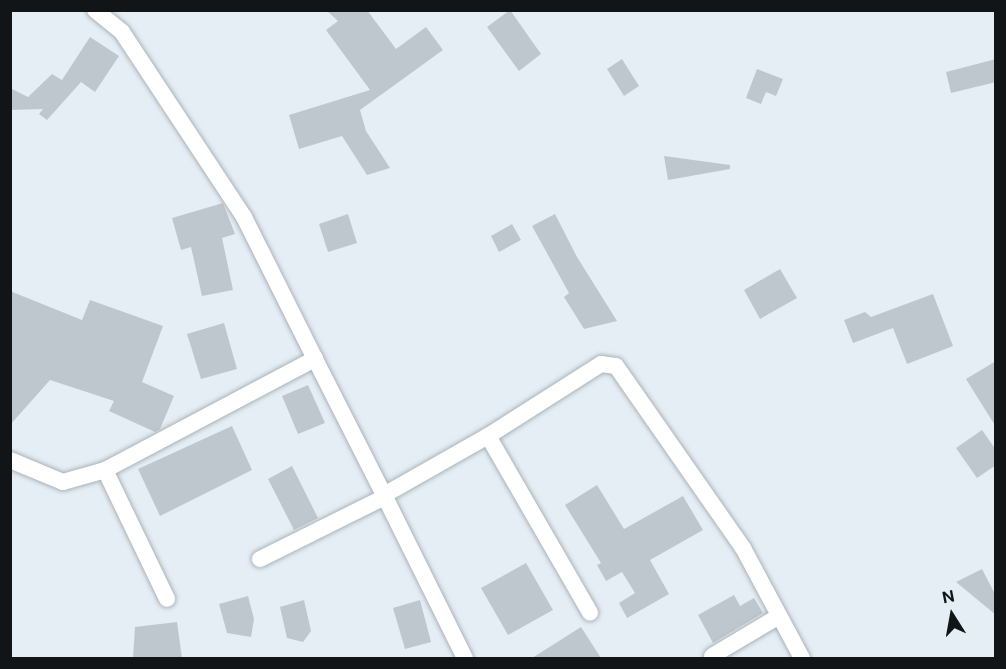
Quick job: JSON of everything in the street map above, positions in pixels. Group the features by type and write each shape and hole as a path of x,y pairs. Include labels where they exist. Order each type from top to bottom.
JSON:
{"street":[{"path":"96,10 122,32 244,217 366,465 385,496 465,658"},
{"path":"10,460 63,482 105,470 315,359"},
{"path":"260,560 385,496 488,436 601,364 616,366 743,549 802,658"},
{"path":"488,436 590,613"},
{"path":"105,470 167,599"},
{"path":"712,656 779,616"}],"building":[{"path":"326,10 367,10 396,49 426,27 443,50 360,110 366,131 390,168 367,175 342,136 299,149 289,115 370,90 326,30 338,21"},
{"path":"510,10 541,54 519,71 487,27"},
{"path":"90,37 119,56 95,92 81,82 47,120 39,114 43,109 10,110 10,88 28,97 52,74 62,80"},
{"path":"622,59 639,86 624,96 607,69"},
{"path":"996,59 996,82 951,93 946,72"},
{"path":"757,69 783,79 776,96 766,92 761,104 746,98"},
{"path":"664,156 730,165 730,169 668,180"},
{"path":"223,203 235,234 222,238 233,290 202,296 191,247 181,250 172,218"},
{"path":"348,214 357,243 328,252 319,224"},
{"path":"555,214 577,257 617,321 584,329 564,297 569,293 532,226"},
{"path":"512,224 521,240 499,252 491,236"},
{"path":"780,269 797,298 760,319 744,290"},
{"path":"10,291 82,320 90,300 163,326 142,382 174,396 160,429 155,432 109,411 114,401 50,380 10,425"},
{"path":"933,294 953,346 907,364 893,328 853,343 844,320 865,312 871,317"},
{"path":"224,323 237,369 201,379 187,334"},
{"path":"996,361 996,427 966,379"},
{"path":"308,385 325,423 298,434 282,396"},
{"path":"232,426 252,470 160,516 138,469"},
{"path":"982,430 996,450 996,465 977,478 956,448"},
{"path":"292,466 318,518 294,530 268,479"},
{"path":"597,485 624,529 683,496 703,530 650,560 669,594 627,618 619,603 635,593 622,572 606,581 597,565 601,563 565,505"},
{"path":"526,563 553,610 508,635 481,588"},
{"path":"982,569 996,596 996,615 956,582"},
{"path":"734,595 740,606 754,598 763,613 713,643 698,615"},
{"path":"248,596 254,619 251,637 227,633 219,604"},
{"path":"304,600 311,631 303,642 287,638 280,607"},
{"path":"420,600 431,642 405,649 393,608"},
{"path":"177,622 182,658 133,658 135,627"},
{"path":"581,627 601,658 532,658"}]}
